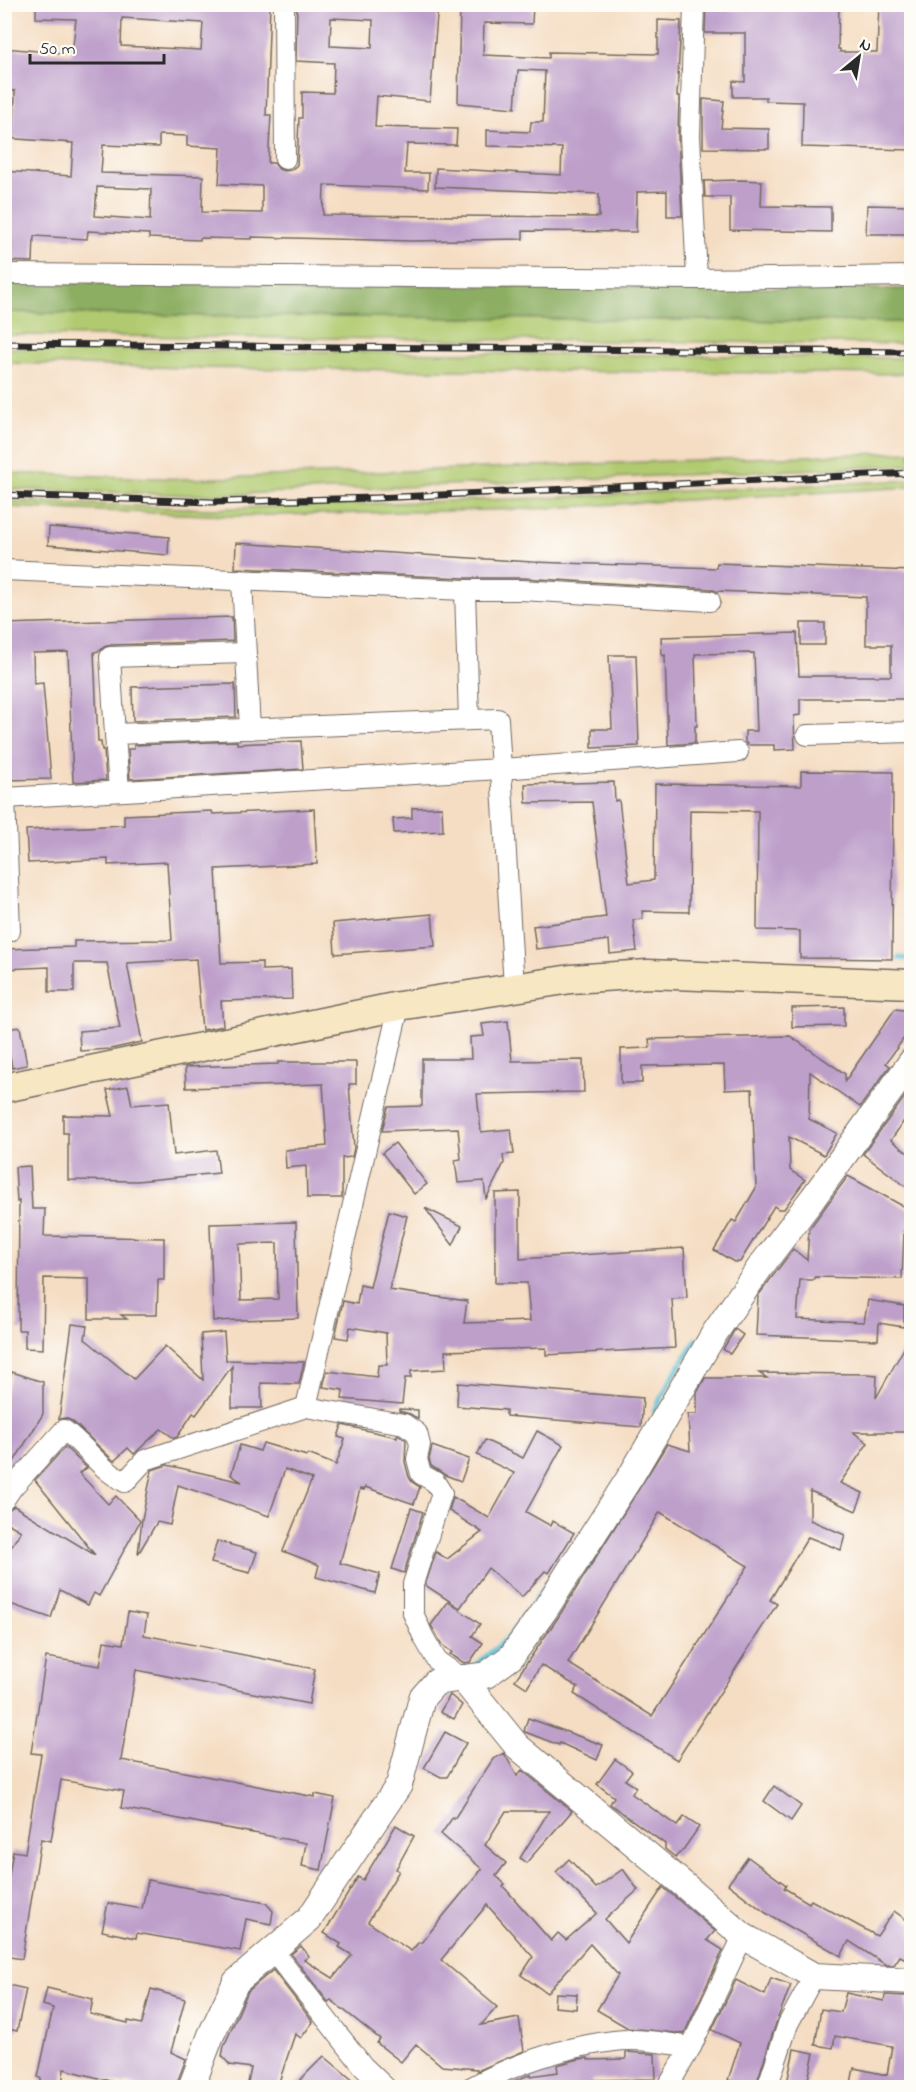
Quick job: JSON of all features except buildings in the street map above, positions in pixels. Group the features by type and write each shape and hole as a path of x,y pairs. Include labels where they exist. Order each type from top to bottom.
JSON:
{"main road":[{"path":"4,1088 399,1005 572,979 648,975 912,984"}],"street":[{"path":"284,4 285,159"},
{"path":"694,4 690,136 698,279"},
{"path":"4,274 698,279 912,276"},
{"path":"4,570 465,590 521,590 710,601"},
{"path":"242,581 250,729"},
{"path":"465,590 469,720"},
{"path":"119,791 110,657 245,653"},
{"path":"115,734 498,719 514,988"},
{"path":"807,735 912,732"},
{"path":"10,931 5,798 500,769 738,752"},
{"path":"306,1407 399,1005"},
{"path":"191,2088 211,2035 236,1983 309,1919 399,1785 422,1698 436,1682 486,1676 511,1657 632,1474 714,1334 761,1266 912,1061"},
{"path":"4,1500 64,1430 75,1438 110,1475 124,1482 145,1460 306,1407 404,1424 417,1433 420,1445 417,1459 421,1474 435,1482 442,1493 412,1584 413,1613 437,1660 462,1678 517,1746 743,1936 814,1976 912,1981"},
{"path":"667,2088 691,2047 743,1936"},
{"path":"273,1951 363,2066 386,2088"},
{"path":"767,2088 788,2024 814,1976"},
{"path":"470,2088 494,2075 552,2054 615,2041 691,2047"}],"green space":[{"path":"5,282 912,289 911,322 5,312"},
{"path":"5,312 912,322 911,344 5,335"},
{"path":"5,348 911,358 912,374 187,368 5,363"},
{"path":"911,452 911,465 240,494 196,495 4,489 5,473 190,479"},
{"path":"912,480 911,487 532,509 233,516 4,507 5,501 208,509 541,498"}],"waterway":[{"path":"899,958 912,959"},
{"path":"903,1055 912,1042"},
{"path":"654,1411 697,1339"},
{"path":"475,1666 508,1638 555,1572"}],"railway":[{"path":"4,344 912,352"},
{"path":"4,495 213,502 375,498 912,473"}]}
